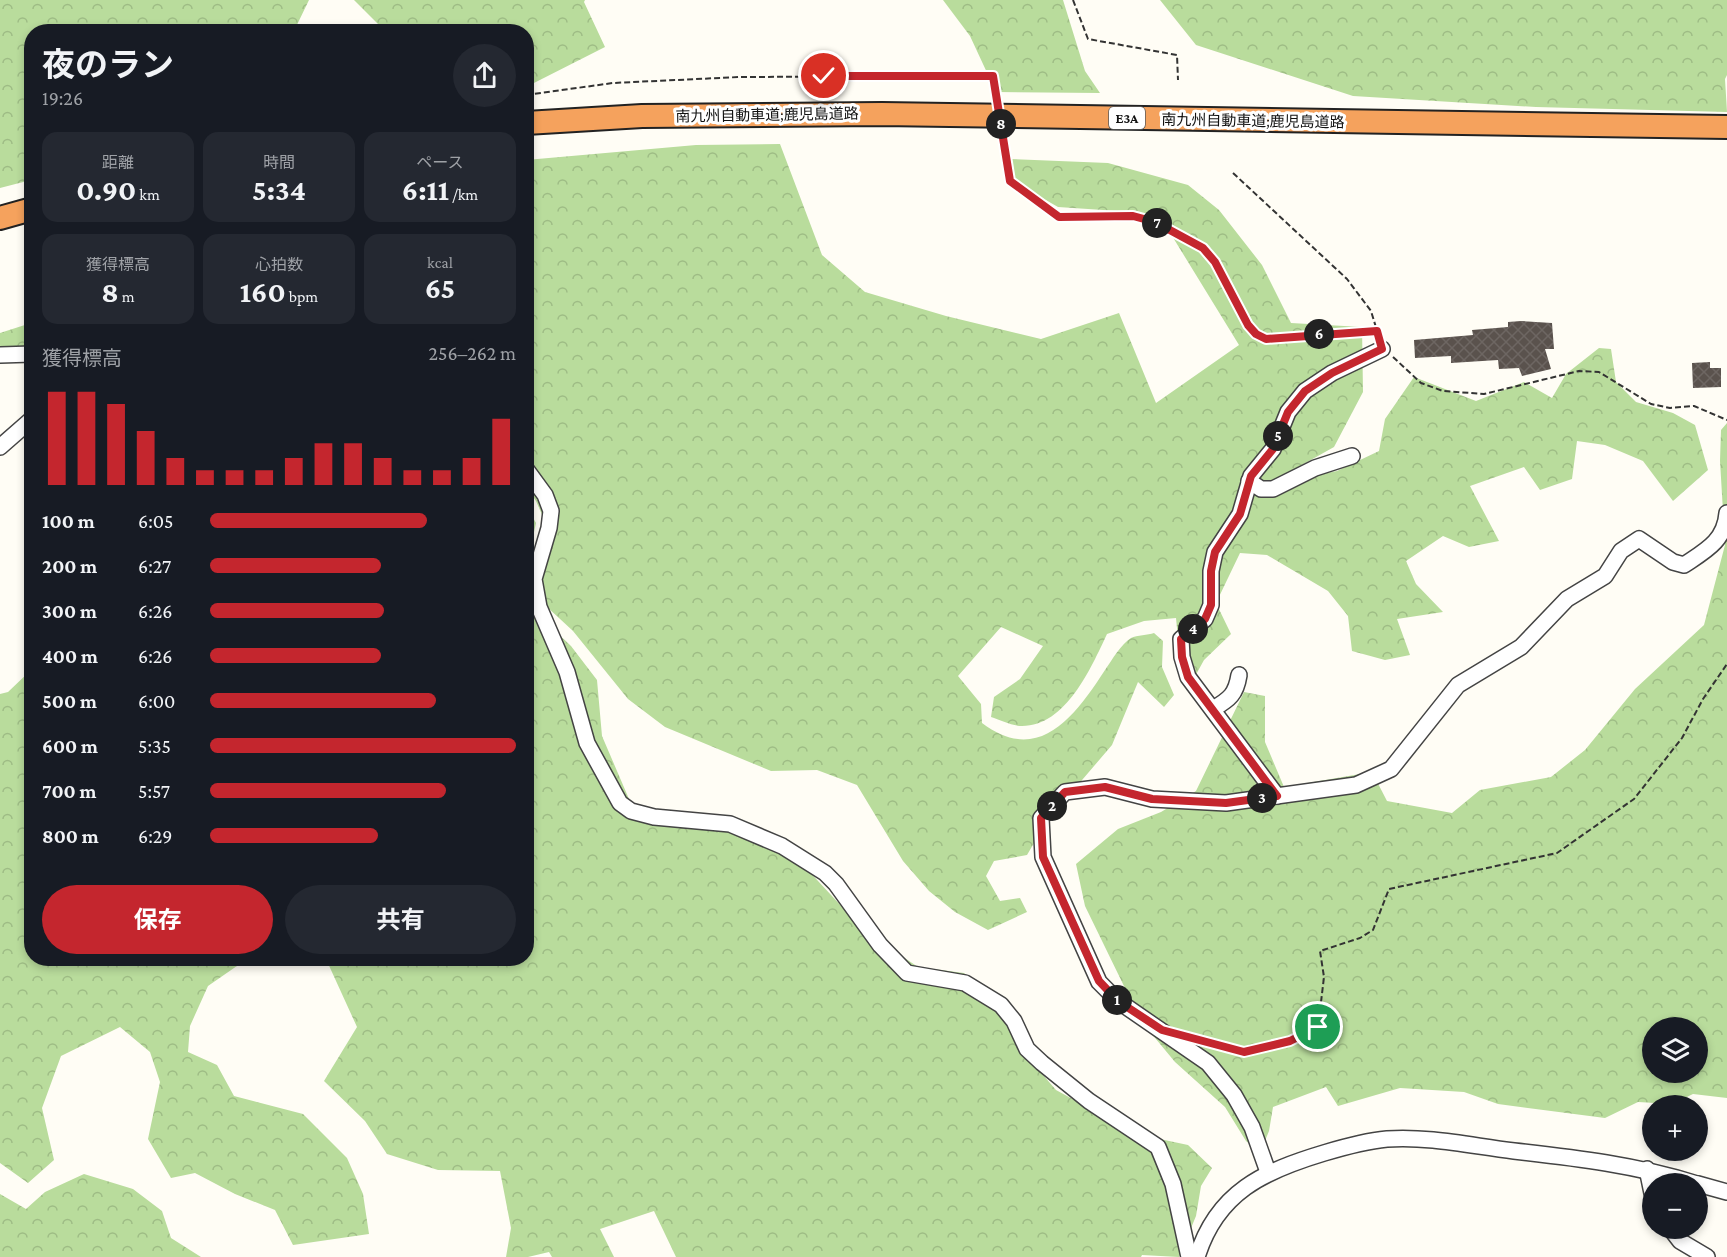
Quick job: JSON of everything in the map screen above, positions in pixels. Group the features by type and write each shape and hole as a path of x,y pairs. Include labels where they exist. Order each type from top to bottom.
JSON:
{"highway":[{"name":"南九州自動車道;鹿児島道路","path":"534,123 642,116 882,114 1727,127"},
{"path":"0,218 24,211"}],"street":[{"path":"1277,796 1188,677 1182,657 1181,639 1205,619 1208,612 1215,552 1240,514 1249,481 1273,449 1288,412 1305,391 1332,373 1382,349"},
{"path":"0,355 24,354"},
{"path":"0,447 24,426"},
{"path":"1249,481 1261,489 1273,489 1315,468 1352,456"},
{"path":"534,480 545,495 551,511 549,528 534,579 539,607 567,672 587,744 620,803 631,811 669,820 730,824 782,846 825,873 836,884 880,945 907,973 965,983 1001,1005 1014,1021 1027,1049 1042,1063 1089,1101 1158,1147 1173,1184 1189,1257"},
{"path":"1268,1172 1252,1127 1234,1095 1208,1063 1118,1001 1099,981 1043,857 1041,818 1065,792 1105,787 1152,799 1226,803 1356,785 1391,769 1458,685 1521,647 1567,599 1605,576 1621,551 1639,539 1673,562 1684,565 1715,546 1726,523 1727,513"},
{"path":"1213,709 1229,699 1236,691 1239,675"},
{"path":"1197,1257 1215,1218 1245,1185 1268,1172 1349,1146 1386,1139 1427,1140 1604,1161 1661,1173"},
{"path":"1647,1169 1648,1173"},
{"path":"1708,1187 1727,1192"},
{"path":"1678,1239 1707,1257"}],"path":[{"path":"1073,0 1088,39 1177,55 1178,80"},
{"path":"534,94 614,83 740,76 993,76 1010,181 1059,217 1133,216 1155,222 1203,248 1215,262 1248,325 1256,334 1266,339 1377,331"},
{"path":"1233,173 1347,279 1371,311 1382,349 1421,383 1443,391 1484,394 1578,370 1599,372 1651,404 1670,408 1694,406 1727,420"},
{"path":"1203,1041 1244,1052 1290,1041 1318,1027 1324,977 1320,951 1360,938 1373,930 1389,889 1557,853 1634,799 1682,738 1727,664"}],"green space":[{"path":"0,0 309,0 297,24 24,24 24,182 0,188"},
{"path":"354,0 585,0 605,47 534,83 534,24 378,24"},
{"path":"943,0 1063,0 1085,71 1100,93 996,92 970,36"},
{"path":"1160,0 1727,0 1727,75 1725,79 1727,112 1536,107 1353,96 1196,45"},
{"path":"780,144 822,255 865,292 946,316 1041,339 1119,313 1156,403 1239,345 1169,231 1118,211 1058,207 1009,179 1010,159 1108,163 1188,185 1219,210 1262,265 1291,323 1362,327 1363,392 1334,447 1266,485 1337,471 1379,451 1385,419 1414,377 1476,401 1524,382 1552,398 1566,374 1599,348 1611,349 1616,382 1636,402 1673,413 1695,425 1708,470 1673,501 1643,461 1605,445 1577,441 1572,479 1540,490 1524,467 1470,486 1499,541 1469,547 1443,536 1406,561 1416,584 1443,612 1397,619 1410,655 1385,660 1352,651 1348,616 1328,591 1267,555 1240,553 1216,603 1231,634 1204,660 1187,691 1180,659 1176,618 1144,621 1107,634 1085,678 1064,706 1052,716 1038,723 1022,726 991,717 994,697 1020,679 1043,646 1001,627 958,676 981,704 982,723 1002,735 1021,739 1038,737 1054,730 1081,704 1124,644 1136,636 1154,633 1163,641 1162,667 1174,695 1164,707 1138,682 1112,745 1047,821 1027,855 994,861 986,876 1000,901 1020,898 1027,912 988,930 955,912 929,891 903,861 857,785 817,770 771,771 665,727 628,699 573,631 546,606 536,571 547,526 534,498 534,159 696,145"},
{"path":"24,325 24,354 0,353 0,333"},
{"path":"1727,423 1727,1098 1693,1094 1642,1095 1642,1102 1605,1118 1498,1104 1464,1092 1400,1088 1338,1106 1326,1087 1273,1107 1269,1131 1260,1153 1246,1141 1225,1107 1175,1062 1141,1021 1085,906 1076,864 1118,829 1161,812 1196,791 1244,692 1265,696 1265,742 1284,787 1372,772 1387,801 1452,813 1480,790 1551,777 1585,750 1635,689 1704,625 1725,545 1720,461 1721,430"},
{"path":"534,608 535,612 571,646 597,680 602,736 632,806 713,824 793,854 844,909 878,940 918,967 964,973 991,998 1025,1054 1056,1090 1120,1125 1155,1138 1188,1145 1212,1168 1201,1186 1196,1216 1179,1257 1142,1255 1141,1257 676,1257 654,1211 600,1229 614,1257 552,1257 549,1252 528,1257 506,1257 511,1228 500,1171 438,1170 387,1154 365,1121 324,1081 357,1027 329,966 534,966"},
{"path":"24,677 24,966 237,966 208,986 190,1026 188,1052 217,1065 234,1096 303,1114 347,1158 363,1194 369,1234 293,1245 275,1210 235,1194 195,1173 171,1178 148,1139 160,1082 150,1052 120,1027 61,1056 42,1108 54,1160 28,1183 0,1163 0,694 8,692"},
{"path":"84,1174 133,1189 162,1211 171,1238 201,1257 0,1257 0,1194 26,1209 45,1192"}],"building":[{"path":"1508,322 1552,323 1554,349 1545,349 1551,369 1522,376 1519,368 1499,369 1498,360 1451,363 1451,356 1415,358 1414,340 1473,335 1472,330 1508,327"},
{"path":"1710,362 1710,368 1721,368 1721,387 1693,388 1692,363"}],"route":[{"path":"824,76 993,76 1010,181 1059,217 1133,216 1155,222 1203,248 1215,262 1248,325 1256,334 1266,339 1377,331 1382,349 1332,373 1305,391 1288,412 1273,449 1251,476 1240,514 1215,552 1211,571 1211,605 1205,619 1181,639 1182,657 1188,677 1277,796 1226,803 1152,799 1105,787 1065,792 1041,818 1043,857 1099,981 1118,1001 1162,1030 1244,1052 1290,1041 1318,1027"}]}
